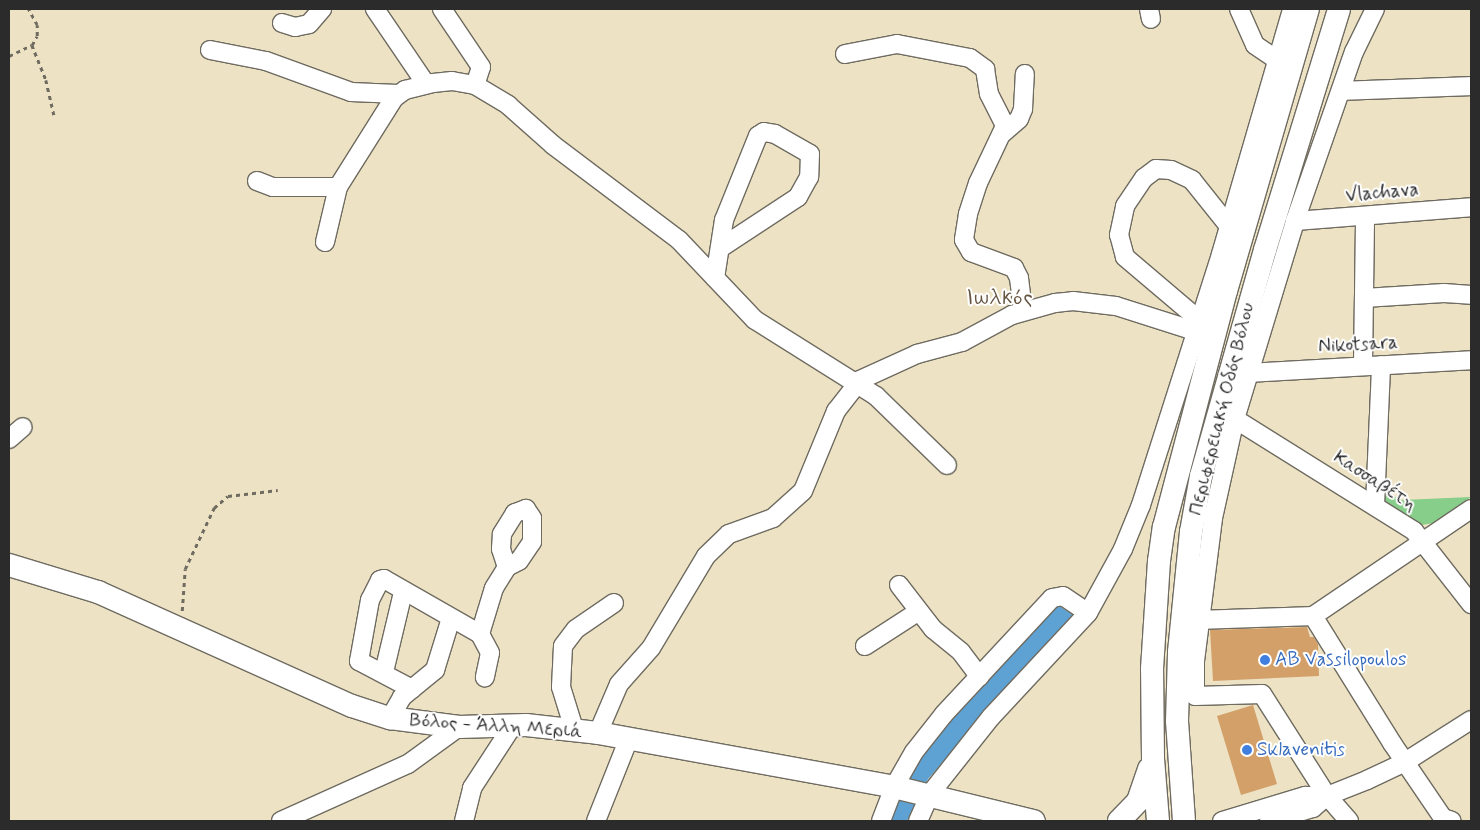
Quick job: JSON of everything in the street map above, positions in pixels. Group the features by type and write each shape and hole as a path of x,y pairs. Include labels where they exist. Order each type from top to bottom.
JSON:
{"main road":[{"name":"Περιφερειακή Οδός Βόλου","path":"1158,821 1153,759 1152,654 1164,527 1226,291 1261,180 1308,9"},
{"name":"Περιφερειακή Οδός Βόλου","path":"1184,821 1177,721 1178,652 1191,532 1202,476 1259,268 1339,9"},
{"name":"Βόλος - Άλλη Μεριά","path":"9,565 98,592 352,706 390,718 459,727 513,725 598,733 930,794 1034,821"},
{"path":"1119,821 1138,801 1153,759"}],"street":[{"path":"282,22 290,27 303,26 312,23 322,9"},
{"path":"375,9 415,64 426,84"},
{"path":"442,9 481,67 475,85"},
{"path":"1239,9 1255,46 1276,59"},
{"path":"918,821 930,794 991,717 1088,612 1130,534 1197,325 1292,9"},
{"path":"1349,821 1326,796 1262,694 1195,696 1198,620 1213,518 1235,419 1295,221 1360,35 1375,9"},
{"path":"845,54 896,44 977,61 987,72 989,94 1004,119 1003,133 978,183 964,230 964,240 971,252 1014,268 1019,278 1023,311"},
{"path":"210,50 266,61 351,92 398,94 426,84 452,81 475,85 508,105 553,146 679,240 755,320 880,399 947,465"},
{"path":"1003,133 1020,119 1023,110 1026,74"},
{"path":"1340,90 1471,86"},
{"path":"325,242 338,187 398,94"},
{"path":"716,278 722,247 724,220 758,136 764,132 775,134 810,154 809,177 798,197 722,247"},
{"path":"1197,325 1125,256 1119,235 1126,206 1144,178 1156,169 1171,170 1192,180 1228,224"},
{"path":"257,181 273,187 338,187"},
{"name":"Vlachava","path":"1295,221 1471,207"},
{"path":"1363,366 1365,216"},
{"path":"1364,298 1444,293 1471,295"},
{"path":"598,733 619,684 651,648 706,556 729,534 773,518 802,491 836,411 857,383 904,359 962,342 1023,311 1055,303 1088,302 1197,325"},
{"name":"Nikotsara","path":"1248,373 1471,360"},
{"path":"1375,505 1381,365"},
{"name":"Κασσαβέτη","path":"1235,419 1375,505 1424,541 1471,604"},
{"path":"9,439 23,427"},
{"path":"1198,620 1313,616 1471,509"},
{"path":"480,634 494,588 507,568"},
{"path":"412,690 384,672 359,661 370,600 380,580 480,634 490,653 485,677"},
{"path":"899,585 944,640 961,652 980,677"},
{"path":"384,672 403,592"},
{"path":"880,821 894,787 914,752 944,714 1053,597 1063,596 1088,612"},
{"path":"574,730 560,687 563,646 576,629 614,603"},
{"path":"865,646 920,611"},
{"path":"1313,616 1375,718 1448,821"},
{"path":"390,718 396,704 435,670 451,618"},
{"path":"1269,821 1313,808 1326,796 1406,762 1471,720"},
{"path":"464,821 472,788 513,725"},
{"path":"281,821 408,764 459,727"},
{"path":"596,821 629,738"},
{"path":"1222,821 1305,796 1326,796"},
{"path":"1313,821 1326,796"}],"path":[{"path":"28,9 38,30 32,45 46,80 54,115"},
{"path":"9,54 32,45"},
{"path":"177,627 185,596 185,569 214,508 228,496 278,490"}],"green space":[{"path":"1384,492 1402,500 1471,497 1434,523 1421,525 1412,523 1382,502"}],"water":[{"path":"1053,602 1073,615 928,779 907,821 885,821 907,769"}],"building":[{"name":"AB Vassilopoulos","path":"1307,627 1310,637 1314,637 1318,644 1319,676 1213,681 1210,630"},
{"name":"Sklavenitis","path":"1253,705 1277,784 1241,795 1217,716"}],"place":[{"name":"AB Vassilopoulos","path":"1265,660"},
{"name":"Sklavenitis","path":"1247,750"}],"district":[{"name":"Ιωλκός","path":"1000,298"}]}
